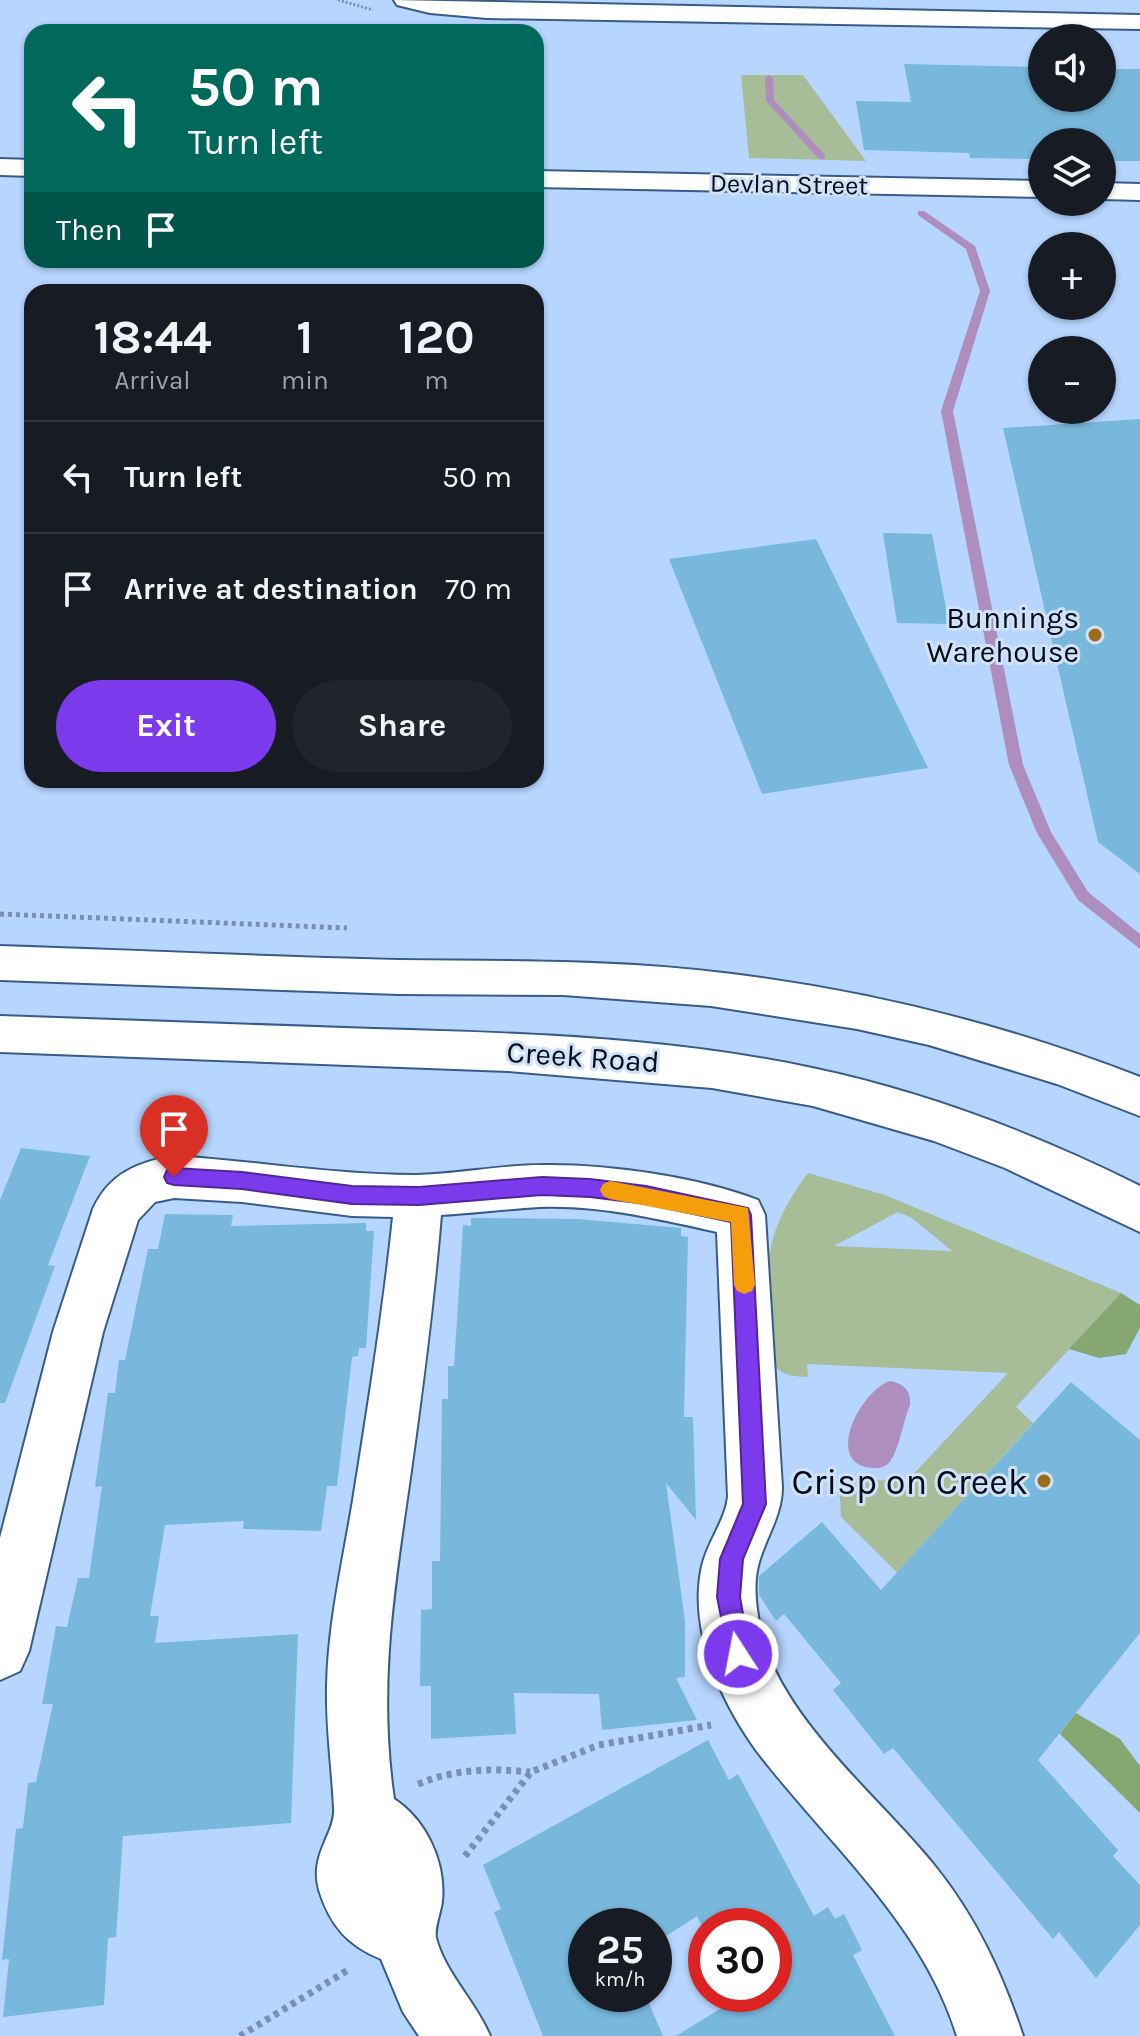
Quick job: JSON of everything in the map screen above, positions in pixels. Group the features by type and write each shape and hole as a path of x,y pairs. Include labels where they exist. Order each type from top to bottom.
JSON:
{"street":[{"path":"405,0 430,6 487,11 1140,22"},
{"path":"0,167 24,168"},
{"name":"Devlan Street","path":"544,179 1028,189"},
{"path":"1116,191 1140,192"},
{"path":"0,963 401,977 563,978 772,995 853,1008 935,1027 1020,1051 1140,1097"},
{"name":"Creek Road","path":"0,1034 616,1057 696,1065 813,1087 906,1111 1000,1145 1086,1182 1140,1210"},
{"path":"0,1651 78,1332 117,1209 126,1197 150,1181 174,1177 242,1181 352,1195 419,1196 526,1186 590,1188 646,1195 741,1215 754,1504 732,1559 729,1597 733,1635 743,1672 761,1709 843,1811 903,1872 936,1916 956,1952 990,2036"},
{"path":"419,1196 407,1324 361,1622 356,1684 357,1749 366,1816 348,1854 348,1875 352,1897 364,1917 381,1930 403,1936 426,1989 457,2036"}],"path":[{"path":"366,1816 406,1790 459,1771 494,1768 531,1772 599,1745 642,1735 686,1731 761,1709"},
{"path":"462,1860 531,1772"},
{"path":"240,2036 403,1936"}],"green space":[{"path":"741,75 803,75 866,161 749,158"},
{"path":"808,1173 885,1195 1121,1293 1016,1407 1033,1423 914,1554 1076,1713 1060,1734 841,1517 839,1479 907,1481 1008,1373 807,1364 808,1377 779,1370 772,1361 769,1262 779,1220","holes":["898,1212 912,1218 952,1251 834,1246"]},
{"path":"1121,1293 1140,1305 1140,1328 1126,1354 1099,1358 1069,1349"},
{"path":"1076,1713 1120,1739 1140,1766 1140,1813 1060,1734"}],"shaded area":[{"path":"890,1381 906,1388 909,1395 910,1405 898,1444 889,1463 883,1467 857,1464 850,1454 848,1441 851,1427 868,1398"}],"building":[{"path":"904,64 1028,67 1028,112 1116,112 1116,69 1140,69 1140,161 1116,161 1116,128 1028,128 1028,159 970,158 969,153 864,150 856,101 911,102"},
{"name":"Bunnings Warehouse","path":"1140,419 1140,874 1098,842 1003,428 1116,424 1116,421"},
{"path":"883,533 932,534 949,624 897,623"},
{"path":"816,539 928,768 762,794 669,559"},
{"path":"21,1148 90,1156 48,1265 55,1266 5,1403 0,1403 0,1200"},
{"path":"165,1214 233,1215 231,1226 366,1223 366,1231 374,1231 366,1348 359,1348 358,1356 352,1357 337,1486 327,1486 321,1531 243,1529 244,1521 165,1525 150,1616 159,1616 155,1643 298,1634 291,1823 123,1836 116,1937 108,1938 104,2005 3,2017 9,1959 2,1960 16,1829 23,1828 28,1783 36,1782 53,1704 42,1704 56,1626 67,1627 78,1578 89,1578 102,1486 95,1487 108,1393 115,1393 119,1360 125,1360 148,1249 158,1249"},
{"path":"471,1218 578,1219 681,1228 681,1236 688,1237 684,1417 693,1417 696,1520 666,1483 685,1621 685,1677 676,1678 697,1720 602,1730 599,1694 514,1693 516,1734 431,1739 431,1686 420,1686 421,1610 432,1609 432,1561 440,1561 442,1399 448,1399 448,1366 454,1366 463,1225 471,1226"},
{"path":"1071,1382 1140,1440 1140,1633 1038,1760 1118,1850 1113,1856 1140,1885 1140,1925 1096,1978 1059,1932 1053,1939 893,1748 884,1754 833,1690 841,1683 784,1614 776,1621 759,1595 759,1576 822,1522 881,1590"},
{"path":"708,1740 729,1780 738,1774 814,1916 828,1907 835,1919 844,1914 862,1950 853,1955 895,2036 676,2036 715,2012 792,2012 792,1908 688,1908 688,1922 672,1932 672,1908 568,1908 568,2012 653,2012 663,2036 543,2036 494,1912 501,1909 483,1865"}],"waterway":[{"path":"769,78 770,101 822,157"},
{"path":"921,213 971,248 985,291 947,411 1016,765 1044,833 1083,896 1140,943"}],"slow traffic":[{"path":"610,1190 741,1215 744,1285"}],"place":[{"name":"Bunnings Warehouse","path":"1095,635"},
{"name":"Crisp on Creek","path":"1044,1481"}],"route":[{"path":"174,1177 242,1181 352,1195 419,1196 542,1186 590,1188 646,1195 741,1215 754,1504 732,1559 729,1597 738,1654"}]}
